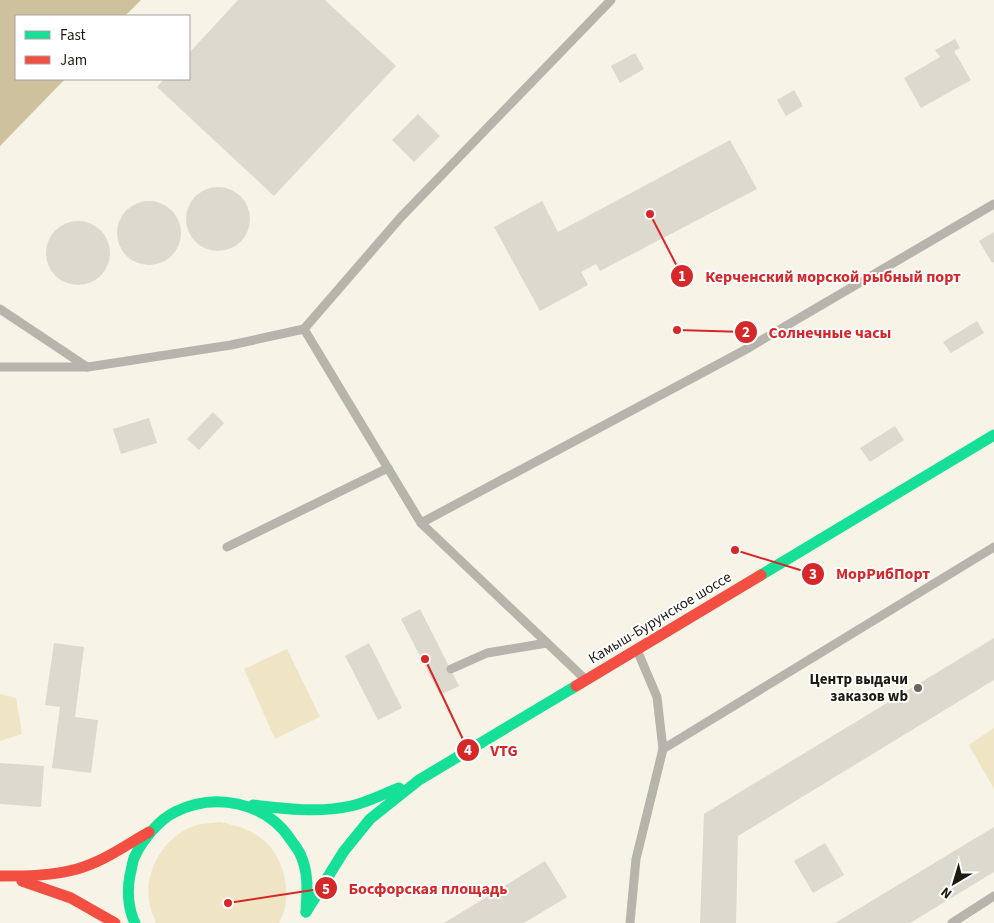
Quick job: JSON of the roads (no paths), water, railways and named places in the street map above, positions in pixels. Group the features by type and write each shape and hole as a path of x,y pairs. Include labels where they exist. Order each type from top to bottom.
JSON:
{"main road":[{"name":"Камыш-Бурунское шоссе","path":"419,780 994,435"},
{"path":"1,876 40,876 77,869 112,853 150,832 174,812 202,802 237,803 300,810 326,809 351,806 419,780"},
{"path":"304,918 344,851 370,819 419,780"},
{"path":"237,803 267,815 285,831 301,855 308,883 304,918"},
{"path":"134,923 128,887 134,857 150,832"},
{"path":"1,876 64,894 91,906 115,923"}],"lane":[{"path":"0,367 88,367 231,344 304,328 401,217 611,0"},
{"path":"421,523 743,351 994,204"},
{"path":"0,309 88,367"},
{"path":"304,328 421,523 586,680"},
{"path":"227,548 388,468"},
{"path":"663,749 994,547"},
{"path":"451,669 487,653 547,643"},
{"path":"630,923 636,858 663,749 657,697 637,650"},
{"path":"952,923 994,896"}],"place":[{"name":"Керченский морской рыбный порт","path":"650,214"},
{"name":"Солнечные часы","path":"677,330"},
{"name":"МорРибПорт","path":"735,550"},
{"name":"VTG","path":"425,659"},
{"name":"Центр выдачи заказов wb","path":"918,688"},
{"name":"Босфорская площадь","path":"228,903"}]}
